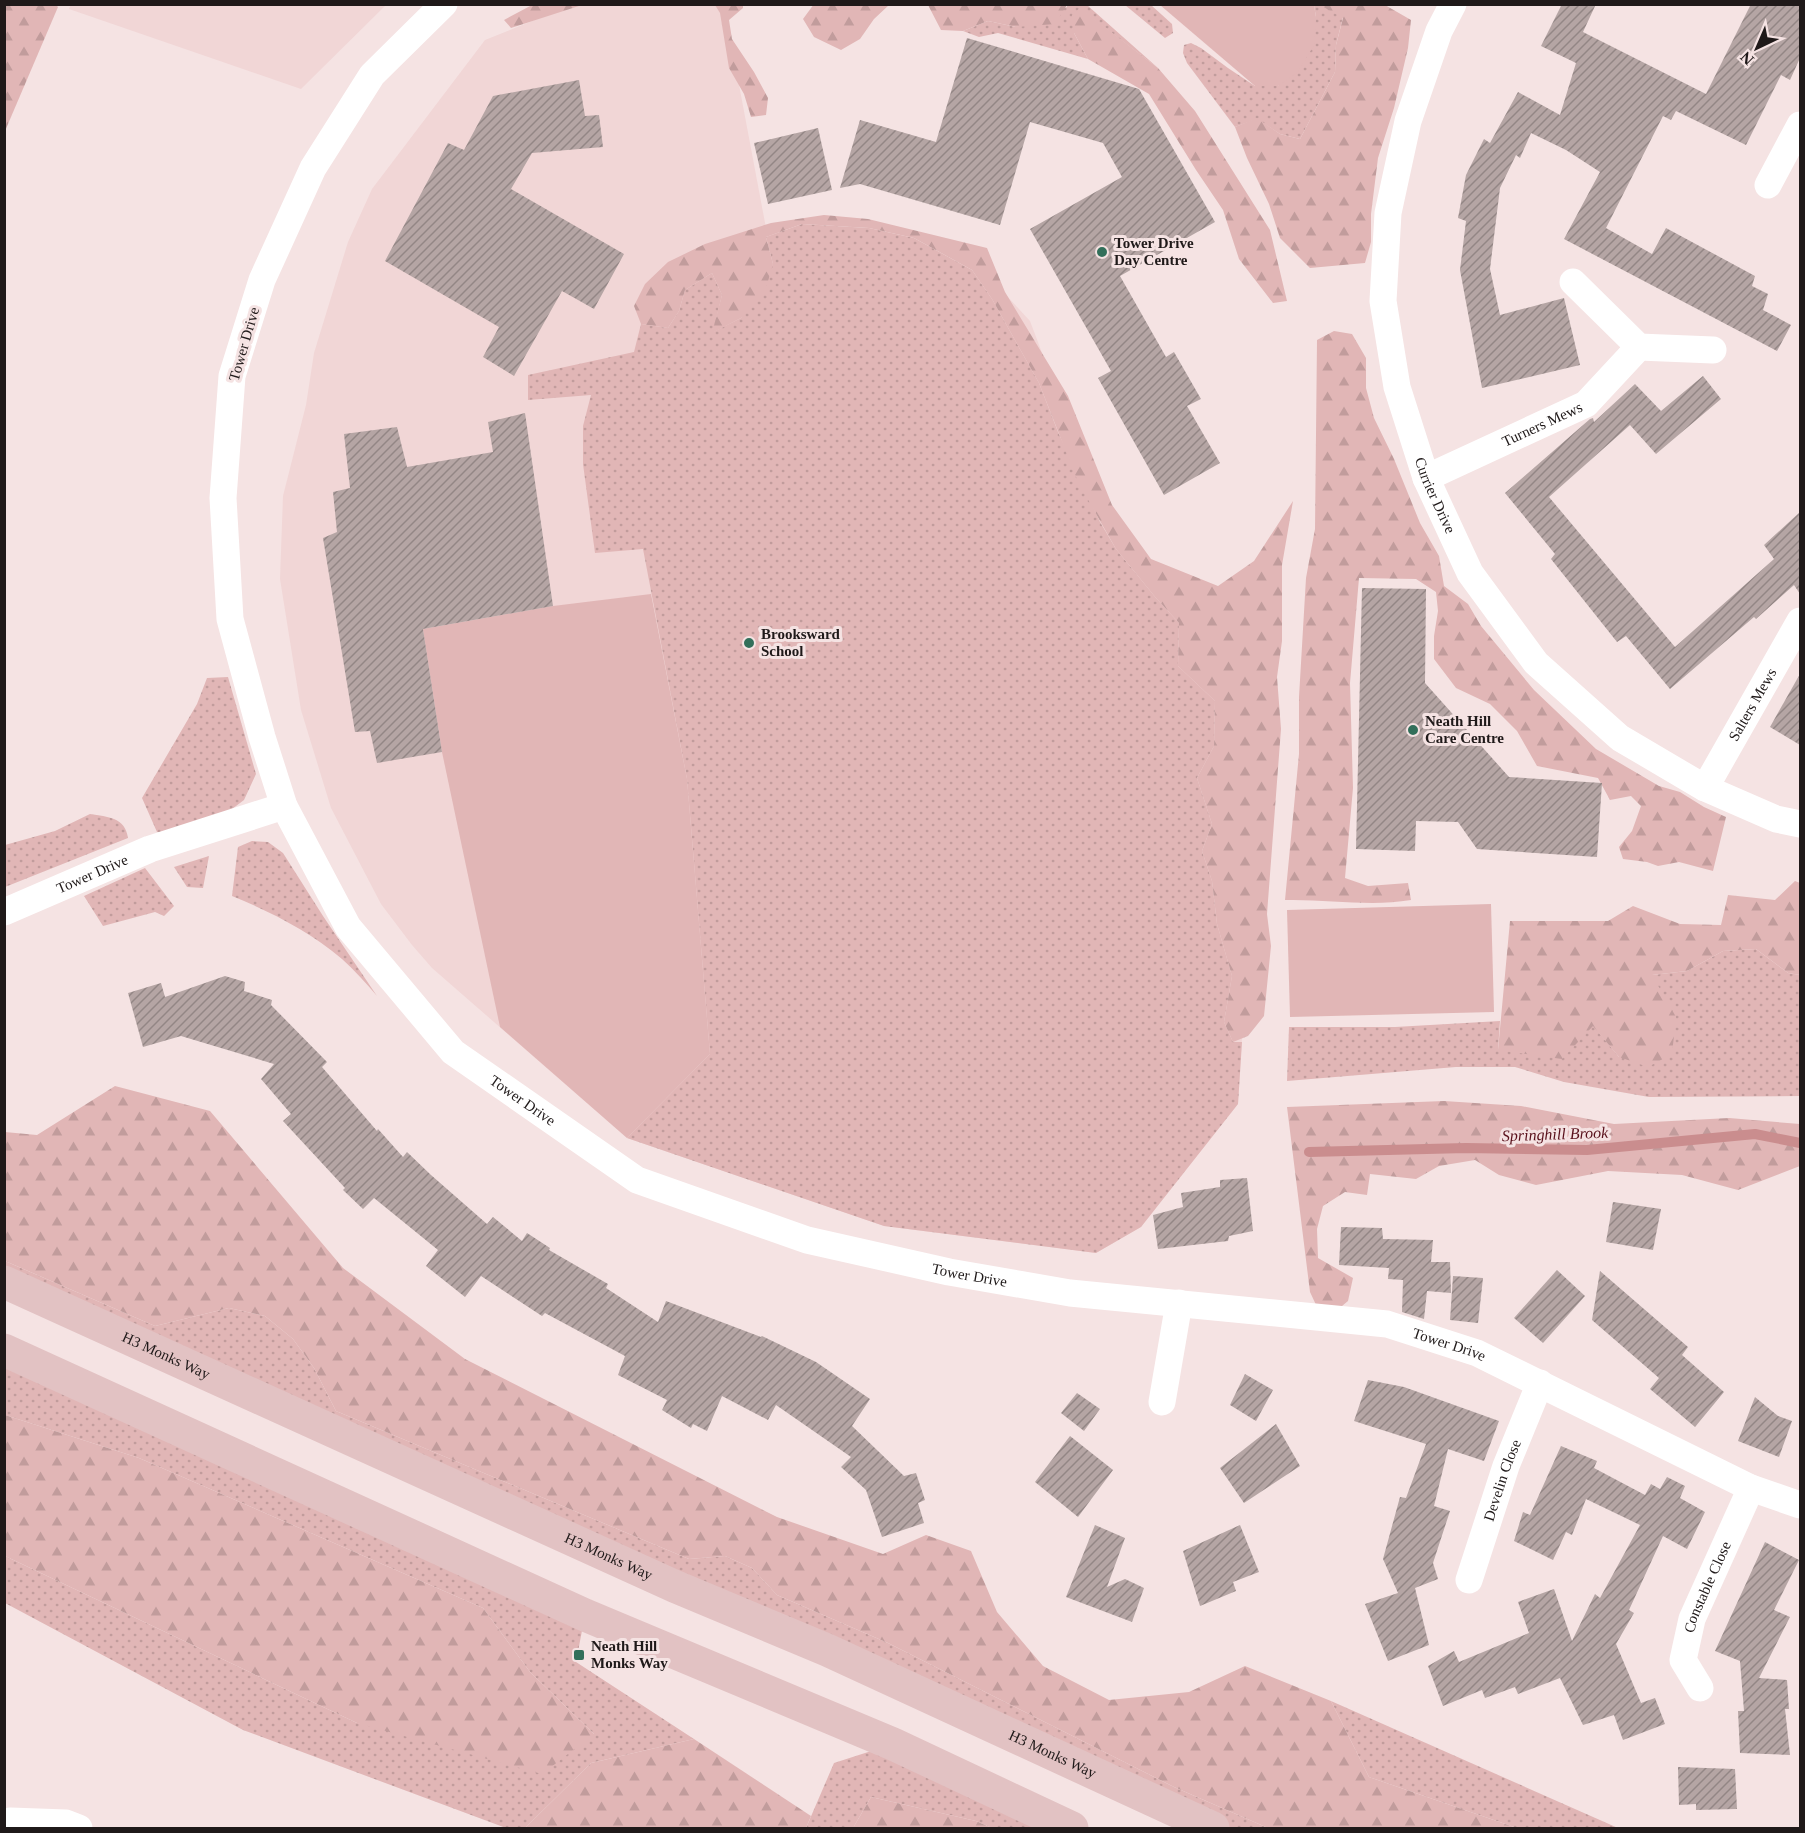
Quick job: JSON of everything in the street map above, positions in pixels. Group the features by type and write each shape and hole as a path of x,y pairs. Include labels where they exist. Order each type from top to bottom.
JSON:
{"main road":[{"name":"H3 Monks Way","path":"10,1285 674,1586 827,1650 1213,1828"},
{"path":"4,1350 585,1615 893,1744 1072,1828"}],"street":[{"name":"Tower Drive","path":"444,4 372,75 314,168 262,280 232,376 223,498 230,619 262,737 284,806 348,927 453,1052 637,1180 807,1240 949,1272 1070,1293 1386,1324 1477,1353 1751,1488 1800,1505"},
{"name":"Currier Drive","path":"1453,4 1440,31 1408,121 1389,213 1383,301 1398,387 1426,478 1470,573 1536,663 1620,738 1705,788 1776,819 1800,824"},
{"path":"1768,185 1800,125"},
{"path":"1573,282 1640,347 1713,350"},
{"name":"Turners Mews","path":"1426,478 1586,404 1640,347"},
{"name":"Salters Mews","path":"1705,788 1800,621"},
{"name":"Tower Drive","path":"4,912 150,849 284,806"},
{"path":"1162,1402 1179,1303"},
{"name":"Develin Close","path":"1469,1580 1506,1466 1540,1383"},
{"name":"Constable Close","path":"1700,1688 1683,1660 1692,1618 1751,1488"},
{"path":"10,1821 66,1823 79,1828"}],"shaded area":[{"path":"71,4 386,5 301,89 69,9"},
{"name":"Brooksward School","path":"572,5 724,5 766,228 986,273 1030,321 1107,525 1262,707 1238,1104 1141,1227 1096,1253 884,1226 627,1138 432,968 381,904 331,808 301,710 280,579 283,496 306,405 314,353 348,242 372,189 485,40"}],"green space":[{"path":"5,4 56,5 58,7 5,131"},
{"path":"814,4 889,5 874,19 860,39 841,50 814,37 803,19"},
{"path":"1067,4 1055,24 1016,27 988,21 963,31 941,30 928,5"},
{"path":"532,5 582,5 511,28 504,20"},
{"path":"715,5 743,5 743,8 729,20 732,39 768,98 766,115 751,117 744,94 729,68 720,13"},
{"path":"1067,5 1087,5 1158,68 1080,9 1074,33 1088,59 998,33 979,37 963,31 988,21 1016,27 1067,7"},
{"path":"1125,5 1151,5 1172,24 1173,33 1165,38"},
{"path":"1160,5 1314,5 1316,17 1314,45 1298,72 1278,86 1255,86"},
{"path":"1314,5 1322,5 1343,17 1336,45 1335,72 1300,139 1280,134 1257,119 1235,127 1187,63 1183,53 1184,45 1191,43 1201,48 1255,86 1278,86 1316,17"},
{"path":"1320,5 1385,5 1411,20 1408,48 1394,108 1378,158 1371,214 1371,242 1365,263 1310,268 1280,238 1269,204 1235,127 1257,118 1280,134 1300,139 1335,72 1336,45 1343,18"},
{"path":"1080,8 1158,68 1195,111 1270,230 1287,301 1273,303 1239,259 1223,210 1149,94 1088,59 1074,33 1072,15"},
{"path":"824,215 868,219 987,248 1005,292 1068,396 1112,505 1151,559 1218,586 1254,561 1293,501 1282,565 1282,641 1277,677 1281,729 1267,914 1271,946 1264,1016 1248,1036 1233,1042 1224,1022 1232,976 1217,924 1212,881 1202,851 1212,824 1197,778 1214,746 1215,701 1178,666 1179,623 1116,549 1078,482 1039,383 992,299 972,270 914,238 869,228 802,224 766,237 773,264 764,295 741,318 712,333 722,295 712,273 685,290 679,311 668,328 641,324 634,306 645,284 668,262 705,244 771,223"},
{"path":"802,224 869,228 914,238 972,270 992,299 1039,383 1058,432 1100,522 1116,549 1179,623 1178,666 1215,701 1214,746 1197,778 1212,824 1202,851 1212,881 1217,924 1232,976 1224,1022 1233,1042 1242,1042 1238,1104 1141,1227 1096,1253 884,1226 627,1138 710,1054 687,779 643,549 595,553 583,464 583,426 591,395 528,400 528,375 634,352 641,324 668,328 679,311 685,290 712,273 722,295 713,332 741,318 773,264 766,237"},
{"path":"1334,331 1352,334 1366,358 1366,388 1374,418 1394,459 1420,523 1439,556 1444,586 1468,604 1481,626 1534,690 1596,749 1659,786 1680,792 1726,817 1713,871 1679,862 1658,866 1623,859 1619,847 1632,831 1641,806 1631,796 1610,800 1598,778 1537,766 1517,731 1490,704 1456,688 1434,659 1434,636 1438,611 1436,592 1416,579 1359,578 1350,683 1353,788 1345,878 1368,886 1408,883 1411,900 1364,903 1285,900 1299,754 1299,697 1306,578 1315,529 1317,340"},
{"path":"651,594 687,779 710,1054 627,1138 500,1027 442,752 423,629 553,606"},
{"path":"228,677 256,774 244,800 224,815 181,832 157,832 142,798 197,704 207,678"},
{"path":"90,814 115,819 123,826 128,838 5,887 5,845 55,831"},
{"path":"252,841 268,842 283,853 377,996 342,959 303,931 232,896 238,847"},
{"path":"209,856 203,888 187,887 174,867"},
{"path":"145,868 174,906 164,916 155,912 103,926 84,896"},
{"path":"1795,881 1800,883 1800,975 1788,973 1756,949 1723,951 1687,971 1652,975 1676,1017 1672,1054 1648,1067 1619,1057 1593,1026 1562,1059 1498,1050 1510,921 1608,921 1633,906 1680,924 1721,925 1728,895 1775,900"},
{"path":"1491,904 1494,1012 1290,1017 1287,910"},
{"path":"1756,949 1788,973 1800,975 1800,1096 1649,1097 1564,1082 1515,1067 1456,1067 1287,1081 1289,1027 1395,1027 1500,1021 1498,1050 1593,1025 1619,1057 1652,975 1687,971 1723,951"},
{"path":"115,1086 210,1111 343,1268 465,1359 777,1517 883,1554 926,1535 971,1551 997,1612 1043,1666 1109,1700 1189,1692 1245,1666 1331,1701 1369,1777 1517,1828 1268,1828 1174,1787 888,1643 777,1595 752,1568 725,1556 689,1559 336,1411 314,1368 293,1339 265,1316 229,1308 155,1326 5,1261 5,1132 37,1135"},
{"path":"1444,1101 1521,1106 1614,1124 1729,1118 1800,1124 1800,1166 1738,1190 1682,1175 1608,1171 1536,1185 1499,1175 1475,1160 1439,1166 1416,1179 1370,1174 1367,1195 1345,1192 1323,1206 1317,1229 1318,1258 1353,1278 1348,1301 1336,1311 1317,1307 1310,1292 1287,1107"},
{"path":"5,1261 155,1326 229,1308 265,1316 293,1339 314,1368 336,1411 689,1559 725,1556 752,1568 777,1595 888,1643 1174,1787 1268,1828 1213,1828 5,1282"},
{"path":"5,1350 585,1615 576,1662 694,1739 591,1763 525,1828 506,1828 243,1730 5,1603 5,1556 357,1723 594,1734 530,1672 483,1608 139,1458 5,1415"},
{"path":"5,1415 139,1458 483,1608 530,1672 594,1734 542,1774 357,1723 5,1556"},
{"path":"1331,1701 1618,1828 1517,1828 1369,1777"},
{"path":"694,1739 811,1816 806,1828 525,1828 591,1763"},
{"path":"893,1744 1072,1828 992,1828 976,1821 871,1797 853,1828 806,1828 834,1763"},
{"path":"871,1797 976,1821 992,1828 853,1828"}],"building":[{"path":"1562,4 1596,4 1583,32 1706,94 1751,4 1800,4 1800,58 1790,80 1781,75 1746,145 1676,111 1671,120 1663,116 1606,228 1652,254 1666,228 1755,276 1752,286 1768,294 1763,310 1791,325 1777,351 1564,239 1600,172 1566,150 1531,133 1520,158 1516,155 1500,188 1490,269 1500,315 1564,298 1580,365 1482,388 1460,270 1466,221 1458,218 1466,175 1484,139 1490,143 1518,92 1560,115 1576,63 1541,46"},
{"name":"Tower Drive Day Centre","path":"967,38 1139,89 1215,222 1120,276 1166,357 1174,352 1201,399 1187,406 1220,463 1164,495 1098,378 1111,371 1030,229 1122,177 1103,143 1030,122 1000,225 860,184 840,188 860,120 936,142"},
{"path":"579,80 585,116 599,115 603,147 532,153 511,189 624,254 594,309 562,291 514,376 483,357 499,327 385,261 448,143 464,150 493,96"},
{"path":"818,128 832,190 768,204 754,143"},
{"path":"1703,376 1721,399 1656,454 1630,425 1549,497 1675,647 1774,559 1764,545 1800,512 1800,594 1794,585 1670,689 1626,636 1617,642 1551,559 1555,554 1505,493 1590,419 1593,418 1594,422 1635,384 1661,411"},
{"path":"525,413 553,606 423,629 442,752 377,763 370,731 355,732 323,538 337,532 333,492 350,488 344,434 397,427 407,467 493,452 488,422"},
{"name":"Neath Hill Care Centre","path":"1362,588 1426,589 1425,683 1509,777 1602,783 1597,857 1477,849 1458,822 1416,821 1415,851 1356,849"},
{"path":"1800,674 1800,745 1770,727"},
{"path":"225,976 245,982 244,991 272,1000 271,1005 327,1062 322,1067 377,1131 378,1129 403,1157 407,1152 487,1224 493,1217 522,1241 527,1233 550,1248 549,1250 608,1284 606,1288 658,1322 666,1301 762,1336 816,1362 870,1399 852,1426 904,1476 916,1473 925,1500 918,1503 924,1523 882,1537 866,1490 841,1467 851,1457 776,1405 768,1420 722,1396 707,1431 693,1424 691,1428 662,1410 667,1400 618,1375 625,1356 545,1313 542,1316 481,1276 465,1297 426,1266 438,1250 374,1198 363,1209 343,1190 345,1188 283,1121 291,1114 261,1079 274,1064 181,1036 143,1047 128,993 161,983 165,997"},
{"path":"1247,1178 1253,1231 1229,1236 1228,1241 1158,1249 1153,1215 1183,1207 1181,1193 1220,1187 1220,1180"},
{"path":"1613,1202 1661,1209 1653,1250 1606,1242"},
{"path":"1341,1227 1382,1228 1383,1239 1433,1240 1431,1262 1450,1262 1451,1293 1427,1291 1424,1319 1402,1312 1403,1280 1388,1279 1389,1268 1339,1265"},
{"path":"1557,1270 1585,1296 1543,1343 1514,1318"},
{"path":"1600,1271 1688,1347 1682,1355 1724,1392 1695,1427 1650,1389 1659,1378 1592,1320"},
{"path":"1453,1276 1483,1278 1478,1323 1450,1320"},
{"path":"1245,1374 1273,1390 1256,1421 1230,1405"},
{"path":"1368,1380 1404,1387 1499,1421 1484,1461 1448,1449 1434,1506 1450,1511 1433,1563 1438,1579 1415,1588 1429,1645 1388,1661 1365,1604 1398,1593 1383,1559 1400,1497 1406,1498 1426,1444 1354,1421"},
{"path":"1077,1393 1100,1409 1084,1431 1061,1413"},
{"path":"1755,1397 1778,1416 1792,1421 1779,1457 1738,1441"},
{"path":"1276,1424 1300,1466 1244,1503 1220,1468"},
{"path":"1070,1436 1113,1470 1078,1517 1035,1482"},
{"path":"1561,1446 1597,1461 1594,1468 1645,1495 1651,1484 1660,1489 1667,1477 1685,1486 1680,1498 1705,1512 1687,1549 1663,1536 1629,1610 1634,1613 1616,1644 1641,1703 1655,1698 1665,1724 1623,1740 1614,1715 1583,1725 1560,1678 1518,1694 1515,1687 1485,1698 1482,1690 1443,1706 1428,1666 1454,1651 1459,1662 1529,1633 1518,1602 1554,1589 1572,1641 1595,1594 1600,1598 1640,1525 1586,1499 1572,1535 1566,1532 1553,1560 1514,1541 1523,1512 1530,1515"},
{"path":"1095,1525 1125,1538 1107,1587 1125,1579 1144,1588 1132,1622 1066,1597"},
{"path":"1240,1525 1259,1572 1233,1582 1236,1591 1200,1606 1183,1551"},
{"path":"1765,1542 1799,1560 1774,1610 1790,1617 1759,1678 1787,1680 1789,1709 1785,1709 1790,1755 1740,1753 1738,1711 1744,1711 1740,1661 1715,1651"},
{"path":"1678,1767 1735,1769 1737,1809 1696,1810 1696,1804 1679,1805"}],"waterway":[{"name":"Springhill Brook","path":"1309,1152 1466,1148 1587,1150 1755,1134 1800,1143"}],"place":[{"name":"Tower Drive Day Centre","path":"1102,252"},
{"name":"Brooksward School","path":"749,643"},
{"name":"Neath Hill Care Centre","path":"1413,730"},
{"name":"Neath Hill Monks Way","path":"579,1655"}]}
